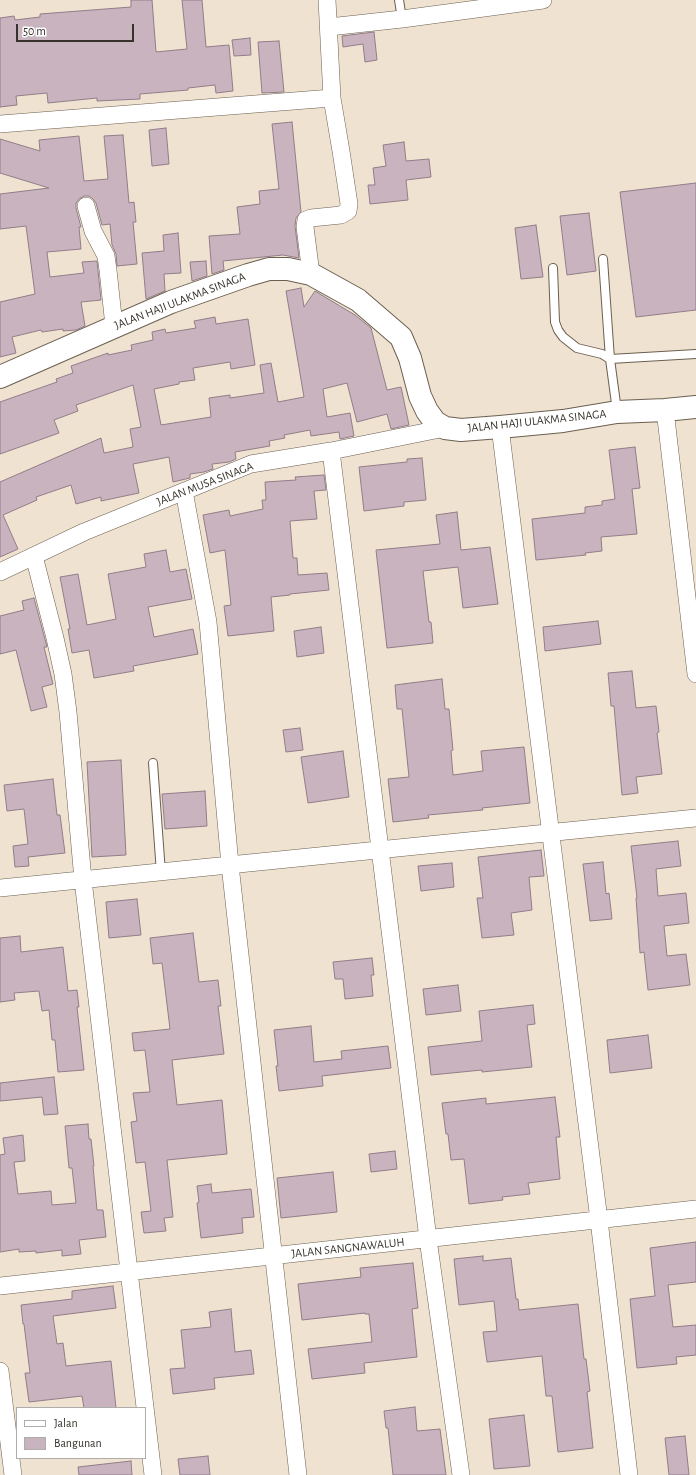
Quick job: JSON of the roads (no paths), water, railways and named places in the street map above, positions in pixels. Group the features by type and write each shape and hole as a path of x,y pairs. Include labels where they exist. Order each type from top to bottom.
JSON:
{"main road":[{"name":"JALAN HAJI ULAKMA SINAGA","path":"0,377 171,302 269,269 288,269 311,274 358,300 401,337 410,358 420,396 427,411 435,422 445,428 460,430 500,427 563,421 617,412 696,407"}],"street":[{"path":"311,274 305,227 306,220 311,218 341,215 348,211 349,204 332,98 327,0"},
{"path":"329,27 402,19 542,0"},
{"path":"0,124 332,98"},
{"path":"86,206 93,231 106,256 114,326"},
{"path":"665,410 696,674"},
{"path":"500,427 599,1220 629,1475"},
{"name":"JALAN MUSA SINAGA","path":"0,572 84,532 251,464 331,451 445,428"},
{"path":"331,451 428,1239 461,1475"},
{"path":"184,491 208,622 230,865 298,1475"},
{"path":"34,556 63,674 68,712 83,880 145,1407"},
{"path":"0,888 696,818"},
{"name":"JALAN SANGNAWALUH","path":"0,1286 696,1209"},
{"path":"0,1371 13,1475"},
{"path":"146,1416 153,1475"}],"lane":[{"path":"399,0 402,19"},
{"path":"603,259 610,360 617,412"},
{"path":"553,268 556,322 558,330 563,337 577,348 602,354 610,360 696,354"},
{"path":"153,763 161,873"}]}
